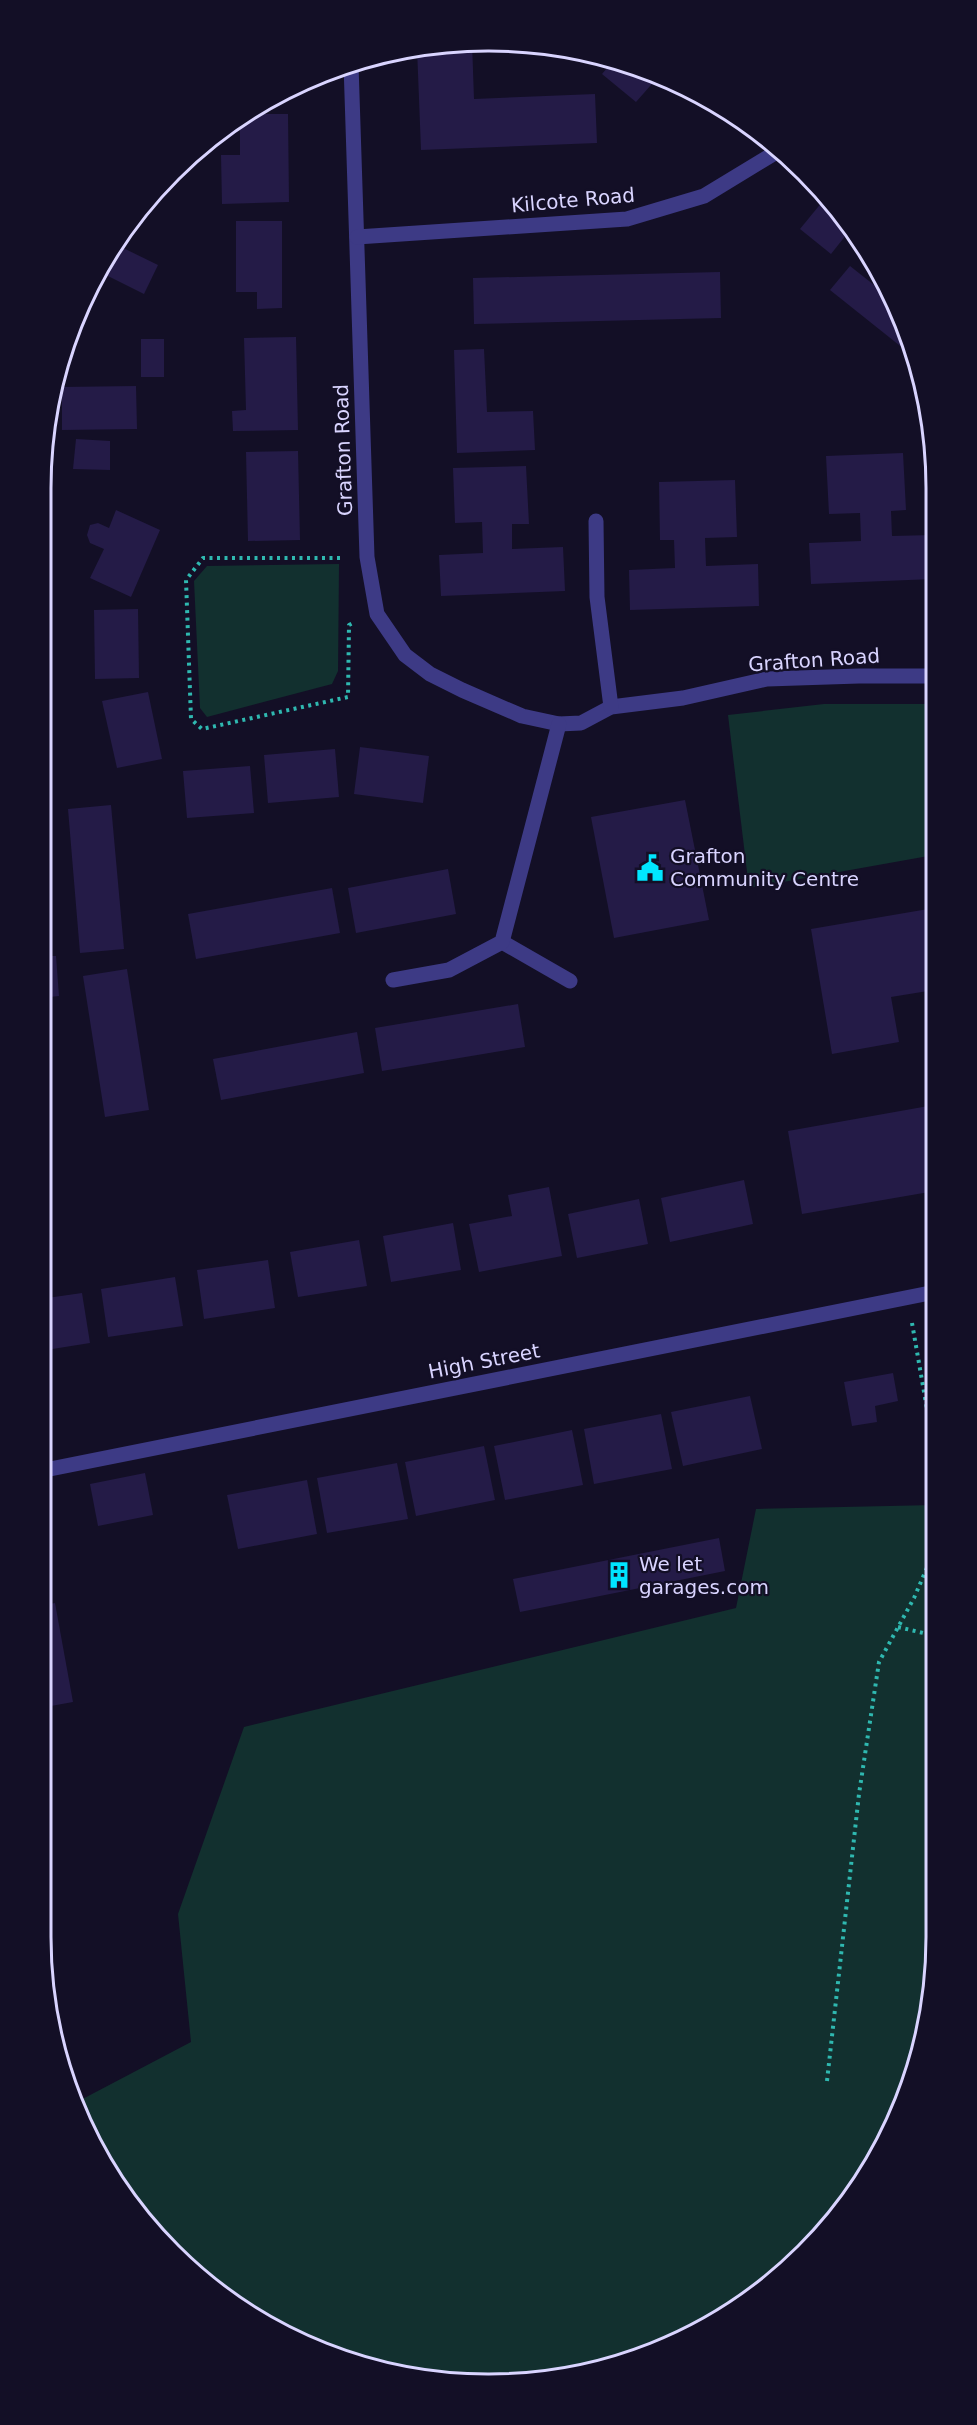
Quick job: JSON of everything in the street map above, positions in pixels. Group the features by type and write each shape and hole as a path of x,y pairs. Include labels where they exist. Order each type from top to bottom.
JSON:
{"street":[{"name":"Grafton Road","path":"351,73 368,557 377,614 405,655 430,674 522,716 560,724 581,723 611,707 683,698 767,680 926,676"},
{"name":"Kilcote Road","path":"357,237 627,219 704,196 771,155"},
{"path":"596,521 597,597 611,707"},
{"path":"393,980 449,970 502,942 512,913 560,724"},
{"path":"502,942 570,981"},
{"name":"High Street","path":"51,1469 926,1294"}],"path":[{"path":"368,557 204,558 186,580 191,719 202,729 348,697 349,625 377,614"},
{"path":"907,1298 926,1405"},
{"path":"827,2081 859,1794 879,1662 926,1570"},
{"path":"898,1628 926,1634"}],"green space":[{"path":"339,564 338,671 332,684 207,717 200,708 194,581 207,566"},
{"path":"824,704 926,704 926,856 749,888 728,715"},
{"path":"926,1505 926,1936 922,1994 911,2050 893,2104 852,2180 836,2203 798,2246 755,2284 732,2300 656,2341 574,2366 488,2374 403,2366 321,2341 245,2300 222,2284 179,2246 141,2203 110,2155 82,2099 191,2042 178,1914 244,1727 736,1608 756,1509"}],"building":[{"path":"472,52 474,99 595,94 597,143 421,150 417,57"},
{"path":"607,68 653,83 636,102 602,74"},
{"path":"263,114 288,114 289,202 222,204 221,155 240,155 240,128"},
{"path":"820,204 846,236 831,254 800,229"},
{"path":"236,221 282,221 282,308 257,309 257,292 236,292"},
{"path":"123,248 158,265 144,294 107,275"},
{"path":"850,266 876,287 903,348 830,290"},
{"path":"720,272 721,318 474,324 473,278"},
{"path":"296,337 298,430 233,431 232,411 246,410 244,338"},
{"path":"141,339 164,339 164,377 141,377"},
{"path":"484,349 487,412 533,411 535,450 457,453 454,350"},
{"path":"136,386 137,429 62,430 63,387"},
{"path":"76,439 110,441 110,470 73,469"},
{"path":"298,451 300,540 248,541 246,452"},
{"path":"903,453 906,510 891,511 892,536 926,535 926,579 811,584 809,543 861,541 860,513 829,514 826,456"},
{"path":"526,466 529,524 512,524 512,549 563,547 565,591 441,596 439,555 483,553 482,522 455,523 453,468"},
{"path":"735,480 737,537 705,538 706,566 758,564 759,606 630,610 629,570 675,568 674,540 660,540 659,482"},
{"path":"116,510 160,530 131,597 90,578 104,549 90,543 87,535 90,525 98,523 109,528"},
{"path":"138,609 139,678 95,679 94,610"},
{"path":"148,692 162,759 117,768 102,701"},
{"path":"360,747 429,756 423,803 354,794"},
{"path":"335,749 339,797 268,803 264,755"},
{"path":"250,766 254,813 187,818 183,771"},
{"name":"Grafton Community Centre","path":"685,800 709,920 614,938 591,817"},
{"path":"111,805 124,949 80,953 68,809"},
{"path":"448,869 456,914 356,933 348,888"},
{"path":"332,888 340,933 196,959 188,914"},
{"path":"926,909 926,991 891,997 899,1042 832,1054 811,929"},
{"path":"51,956 56,956 59,996 51,997"},
{"path":"127,969 149,1110 105,1117 83,976"},
{"path":"518,1004 525,1047 382,1071 375,1028"},
{"path":"357,1032 364,1073 221,1100 213,1059"},
{"path":"926,1106 926,1193 802,1214 788,1131"},
{"path":"744,1180 753,1224 670,1242 661,1198"},
{"path":"549,1187 562,1256 479,1272 469,1224 512,1216 508,1195"},
{"path":"639,1199 648,1244 577,1258 568,1214"},
{"path":"453,1223 461,1270 391,1282 383,1236"},
{"path":"359,1240 367,1286 298,1297 290,1252"},
{"path":"268,1260 275,1308 204,1319 197,1270"},
{"path":"175,1277 183,1326 108,1337 101,1289"},
{"path":"82,1293 90,1343 51,1349 51,1297"},
{"path":"893,1373 898,1401 875,1406 877,1422 852,1426 844,1382"},
{"path":"750,1396 762,1449 683,1466 671,1412"},
{"path":"661,1414 672,1469 594,1484 584,1429"},
{"path":"572,1430 583,1485 505,1500 494,1446"},
{"path":"484,1446 495,1500 416,1516 405,1462"},
{"path":"397,1463 408,1519 327,1533 317,1478"},
{"path":"145,1473 153,1515 98,1526 90,1484"},
{"path":"307,1480 317,1534 238,1549 227,1495"},
{"name":"We let garages.com","path":"719,1538 725,1571 520,1612 513,1579"},
{"path":"55,1603 73,1702 51,1706 51,1604"}],"place":[{"name":"Grafton Community Centre","path":"650,868"},
{"name":"We let garages.com","path":"619,1575"}]}
